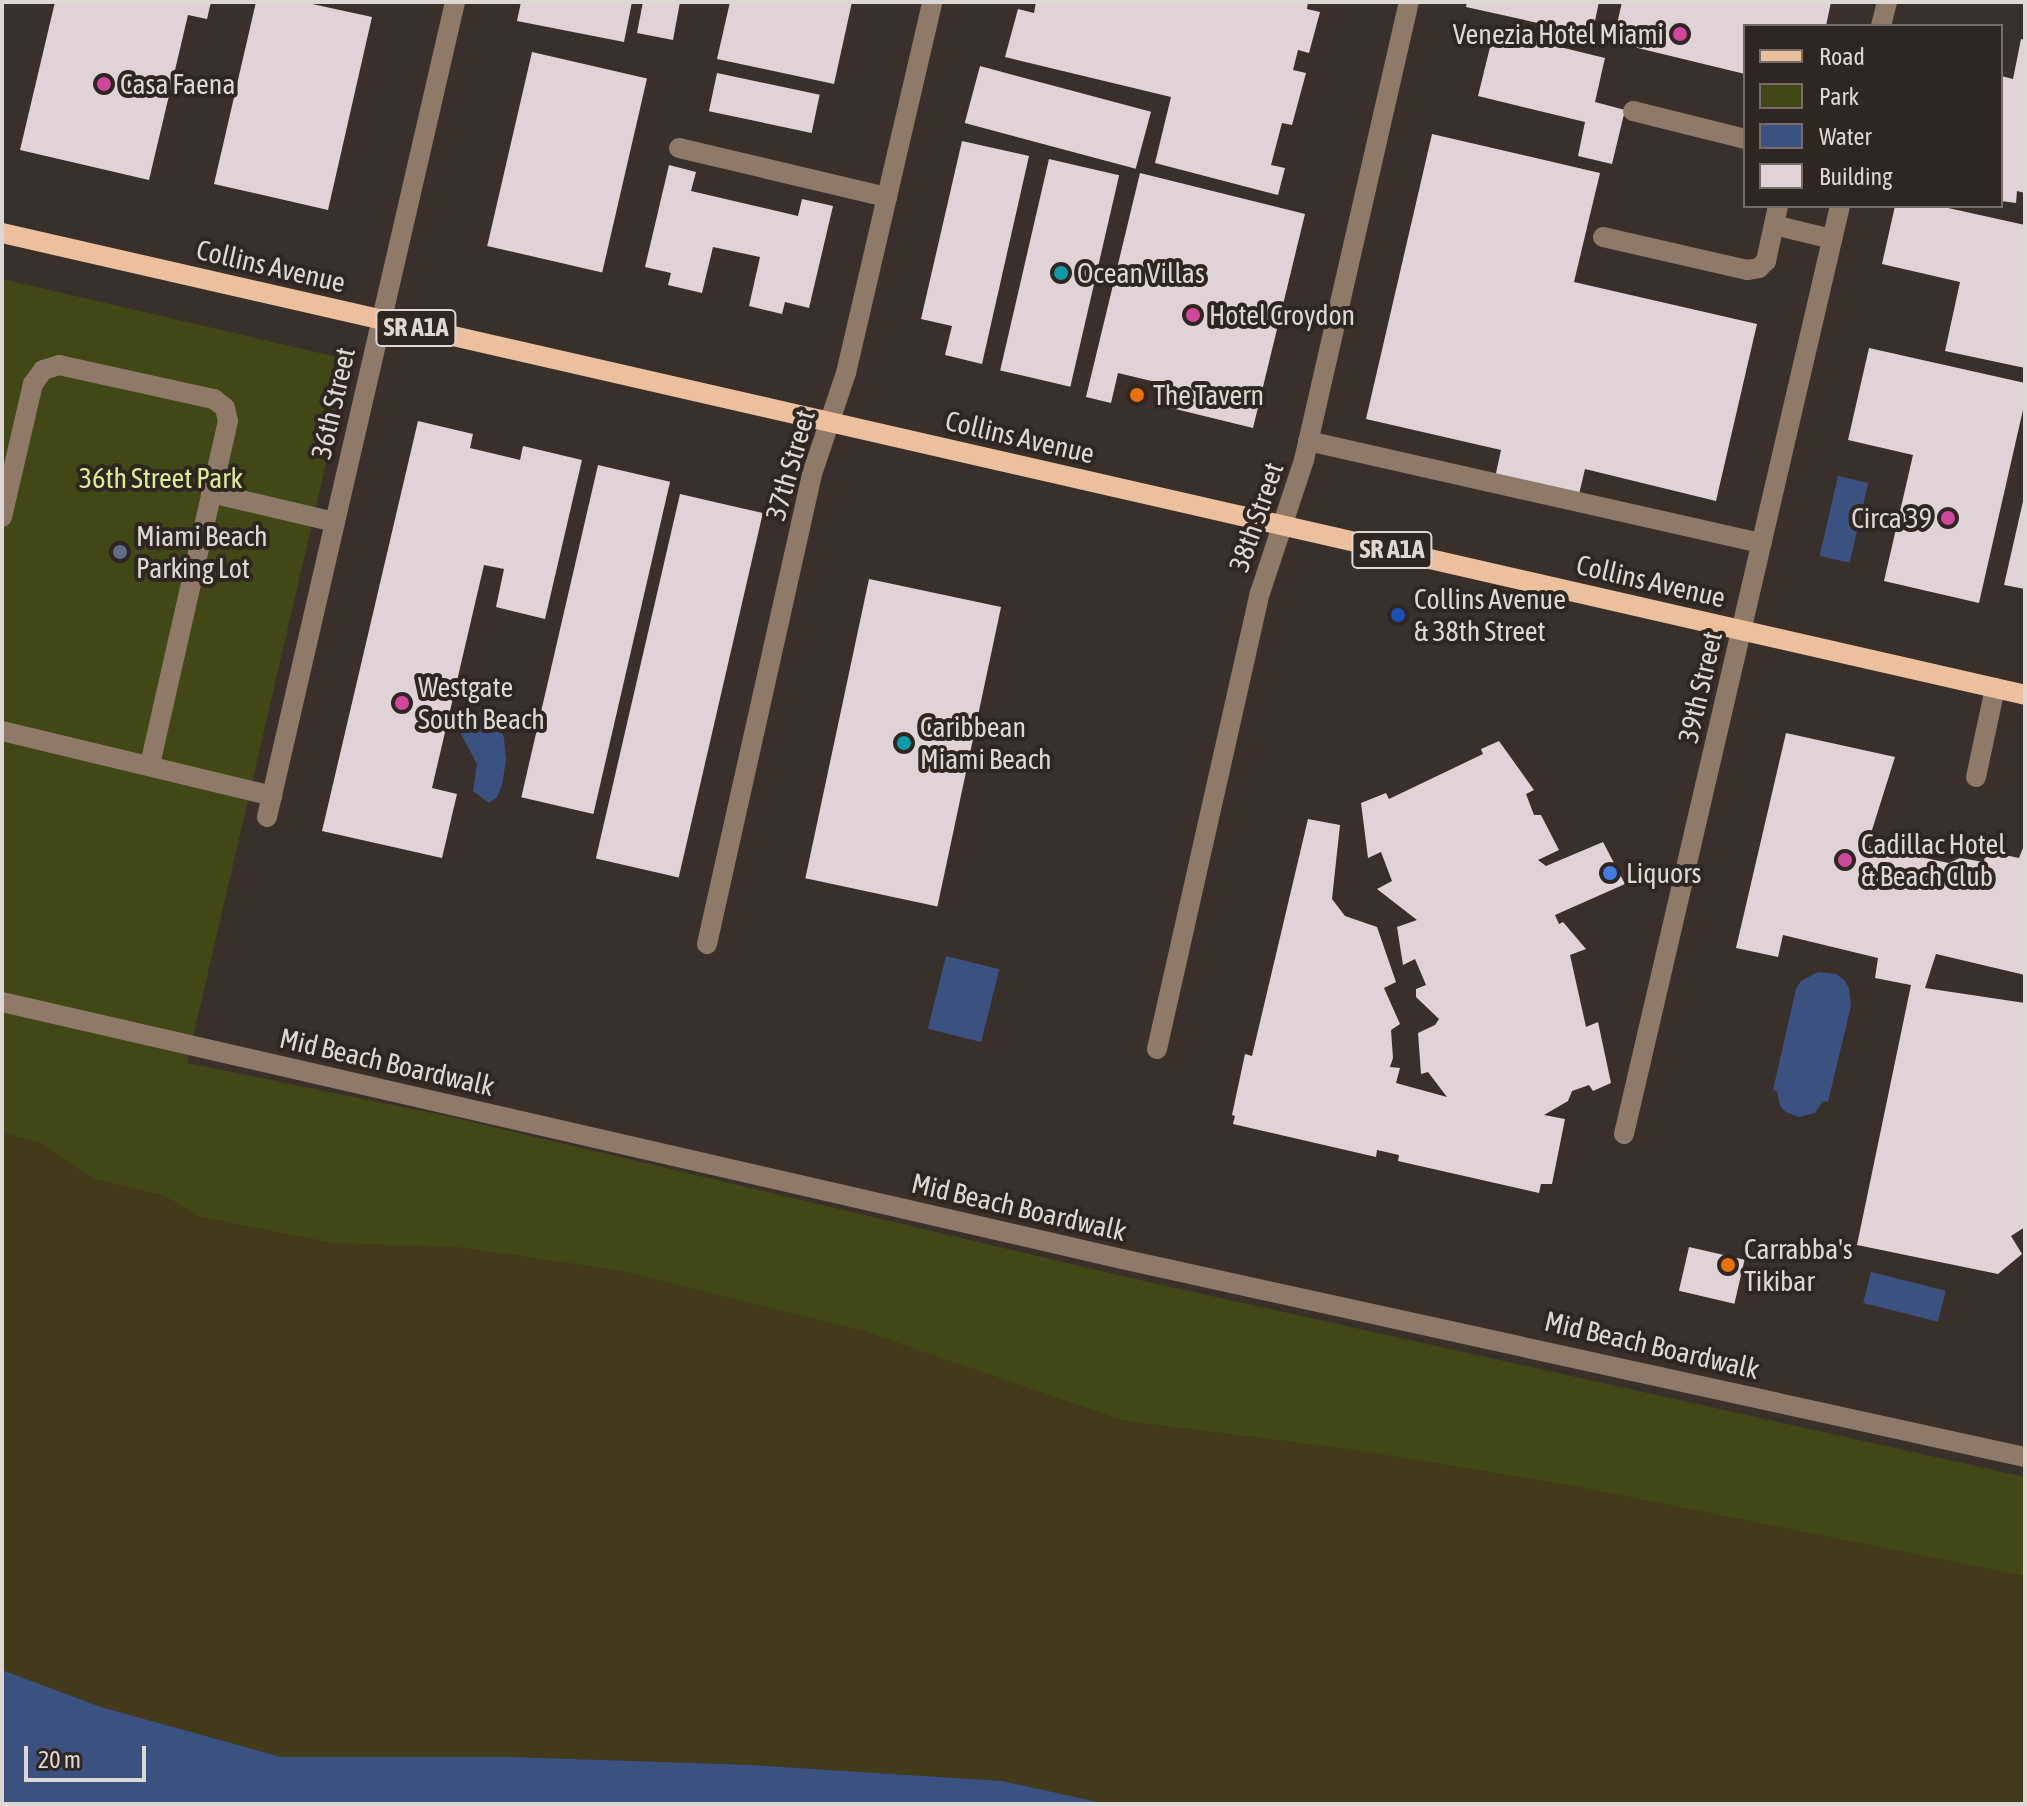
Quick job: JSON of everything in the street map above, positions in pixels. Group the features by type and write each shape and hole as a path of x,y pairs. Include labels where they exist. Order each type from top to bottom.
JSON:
{"main road":[{"name":"Collins Avenue","path":"2,233 2025,695"}],"street":[{"name":"36th Street","path":"267,817 455,2"},
{"name":"37th Street","path":"707,944 813,471 846,373 932,2"},
{"name":"38th Street","path":"1157,1049 1256,607 1308,441 1409,2"},
{"path":"1882,24 1887,2"},
{"path":"1633,111 1743,138"},
{"path":"679,148 887,197"},
{"name":"39th Street","path":"1624,1134 1840,208"},
{"path":"1603,237 1747,270 1759,268 1766,261 1776,216 1832,239"},
{"path":"2,517 33,384 43,370 59,365 214,399 225,408 228,421 150,765"},
{"path":"1308,441 1762,543"},
{"path":"211,493 335,522"},
{"path":"1976,777 1995,688"},
{"path":"2,731 272,796"},
{"name":"Mid Beach Boardwalk","path":"2,1002 1122,1259 2025,1457"}],"green space":[{"name":"36th Street Park","path":"2,279 350,360 187,1063 442,1115 1126,1277 2025,1477 2025,1576 1567,1485 1347,1449 1124,1421 863,1331 621,1271 465,1248 332,1243 196,1216 165,1196 94,1179 41,1143 2,1133"}],"sand":[{"path":"2,1133 41,1143 94,1179 165,1196 196,1216 332,1243 465,1248 631,1273 863,1331 1124,1421 1347,1449 1567,1485 2025,1576 2025,1804 1107,1804 1002,1781 752,1765 512,1757 281,1757 101,1707 2,1670"}],"water":[{"path":"1838,476 1868,483 1850,563 1820,556"},
{"path":"481,712 492,715 497,722 504,738 506,760 502,785 497,797 489,803 473,791 477,764 461,734 462,720"},
{"path":"946,956 999,969 981,1042 928,1029"},
{"path":"1818,972 1836,974 1844,980 1849,988 1851,1006 1828,1102 1823,1101 1815,1113 1799,1117 1780,1106 1777,1091 1773,1090 1796,989 1801,981"},
{"path":"1871,1272 1946,1291 1938,1322 1863,1303"},
{"path":"2,1670 101,1707 281,1757 512,1757 752,1765 1002,1781 1107,1804 2,1804"}],"building":[{"name":"Casa Faena","path":"55,2 211,2 207,19 188,15 149,180 20,150"},
{"path":"256,2 303,2 372,17 328,210 214,184"},
{"path":"521,2 632,2 624,42 517,21"},
{"path":"643,2 680,2 673,40 637,33"},
{"path":"730,2 852,2 834,84 717,59"},
{"path":"1036,2 1308,2 1307,9 1320,12 1309,53 1298,50 1293,70 1306,73 1292,125 1282,123 1271,165 1285,168 1278,195 1155,163 1171,97 1005,57 1018,9 1034,13"},
{"path":"1467,2 1599,2 1592,35 1466,7"},
{"name":"Venezia Hotel Miami","path":"1622,2 1831,2 1826,24 1743,24 1743,74 1613,42"},
{"path":"1494,31 1605,58 1595,102 1625,110 1612,164 1578,156 1585,122 1478,96"},
{"path":"2021,39 2025,40 2025,193 2017,191 2016,203 2003,201 2003,76 2013,79"},
{"path":"532,52 647,79 602,272 487,246"},
{"path":"980,66 1151,112 1136,169 965,123"},
{"path":"717,73 820,95 812,133 709,111"},
{"path":"1432,134 1600,173 1574,282 1757,324 1716,501 1585,469 1576,507 1493,487 1501,450 1366,419"},
{"path":"962,141 1029,156 982,364 945,355 952,326 921,319"},
{"name":"Ocean Villas","path":"1049,159 1119,175 1070,387 1000,370"},
{"path":"669,165 696,172 691,191 798,216 802,199 833,206 809,308 785,302 782,314 749,306 760,257 713,247 702,293 668,285 671,273 645,267"},
{"name":"Hotel Croydon","path":"1140,173 1305,214 1253,428 1155,404 1160,383 1118,373 1111,403 1086,397"},
{"path":"1895,208 1948,208 2025,225 2025,368 1945,351 1960,282 1882,264"},
{"name":"Circa 39","path":"1869,348 2025,383 2025,401 1979,603 1884,581 1913,455 1848,440"},
{"name":"Westgate South Beach","path":"418,421 473,434 470,448 520,460 523,446 582,460 545,619 496,607 504,569 484,565 432,788 457,794 442,858 322,831"},
{"path":"598,465 670,482 593,814 521,797"},
{"path":"680,494 763,513 679,878 596,858"},
{"path":"2025,497 2025,589 2004,585"},
{"name":"Caribbean Miami Beach","path":"869,579 1001,607 937,906 805,878"},
{"path":"1786,733 1895,757 1867,846 1949,863 1960,858 1984,862 1986,851 2019,858 2025,843 2025,975 1936,954 1925,988 2025,1003 2025,1227 2011,1236 2022,1254 1998,1274 1857,1245 1911,985 1875,978 1878,958 1783,935 1778,957 1736,948"},
{"path":"1499,741 1534,790 1526,794 1534,815 1541,815 1559,850 1538,860 1546,866 1603,842 1625,884 1555,915 1559,924 1563,922 1586,949 1570,955 1586,1027 1598,1022 1611,1083 1593,1091 1589,1085 1572,1091 1568,1101 1544,1115 1565,1119 1552,1184 1541,1184 1539,1193 1398,1161 1399,1155 1377,1150 1376,1157 1233,1124 1235,1116 1232,1115 1245,1054 1252,1056 1308,819 1340,825 1332,899 1345,916 1377,927 1396,982 1384,988 1400,1024 1391,1030 1393,1058 1390,1067 1400,1068 1396,1083 1447,1097 1428,1072 1421,1074 1418,1033 1435,1025 1439,1019 1416,997 1416,989 1426,985 1415,959 1403,965 1397,927 1417,920 1377,889 1392,881 1381,852 1368,858 1361,803 1386,793 1389,799 1483,754 1481,749"},
{"path":"1689,1247 1745,1260 1734,1304 1679,1291"}],"place":[{"name":"Venezia Hotel Miami","path":"1680,34"},
{"name":"Casa Faena","path":"104,84"},
{"name":"Ocean Villas","path":"1061,273"},
{"name":"Hotel Croydon","path":"1193,315"},
{"name":"The Tavern","path":"1137,395"},
{"name":"Circa 39","path":"1948,518"},
{"name":"Miami Beach Parking Lot","path":"120,552"},
{"name":"Collins Avenue & 38th Street","path":"1398,615"},
{"name":"Westgate South Beach","path":"402,703"},
{"name":"Caribbean Miami Beach","path":"904,743"},
{"name":"Cadillac Hotel & Beach Club","path":"1845,860"},
{"name":"Liquors","path":"1610,873"},
{"name":"Carrabba's Tikibar","path":"1728,1265"}]}
